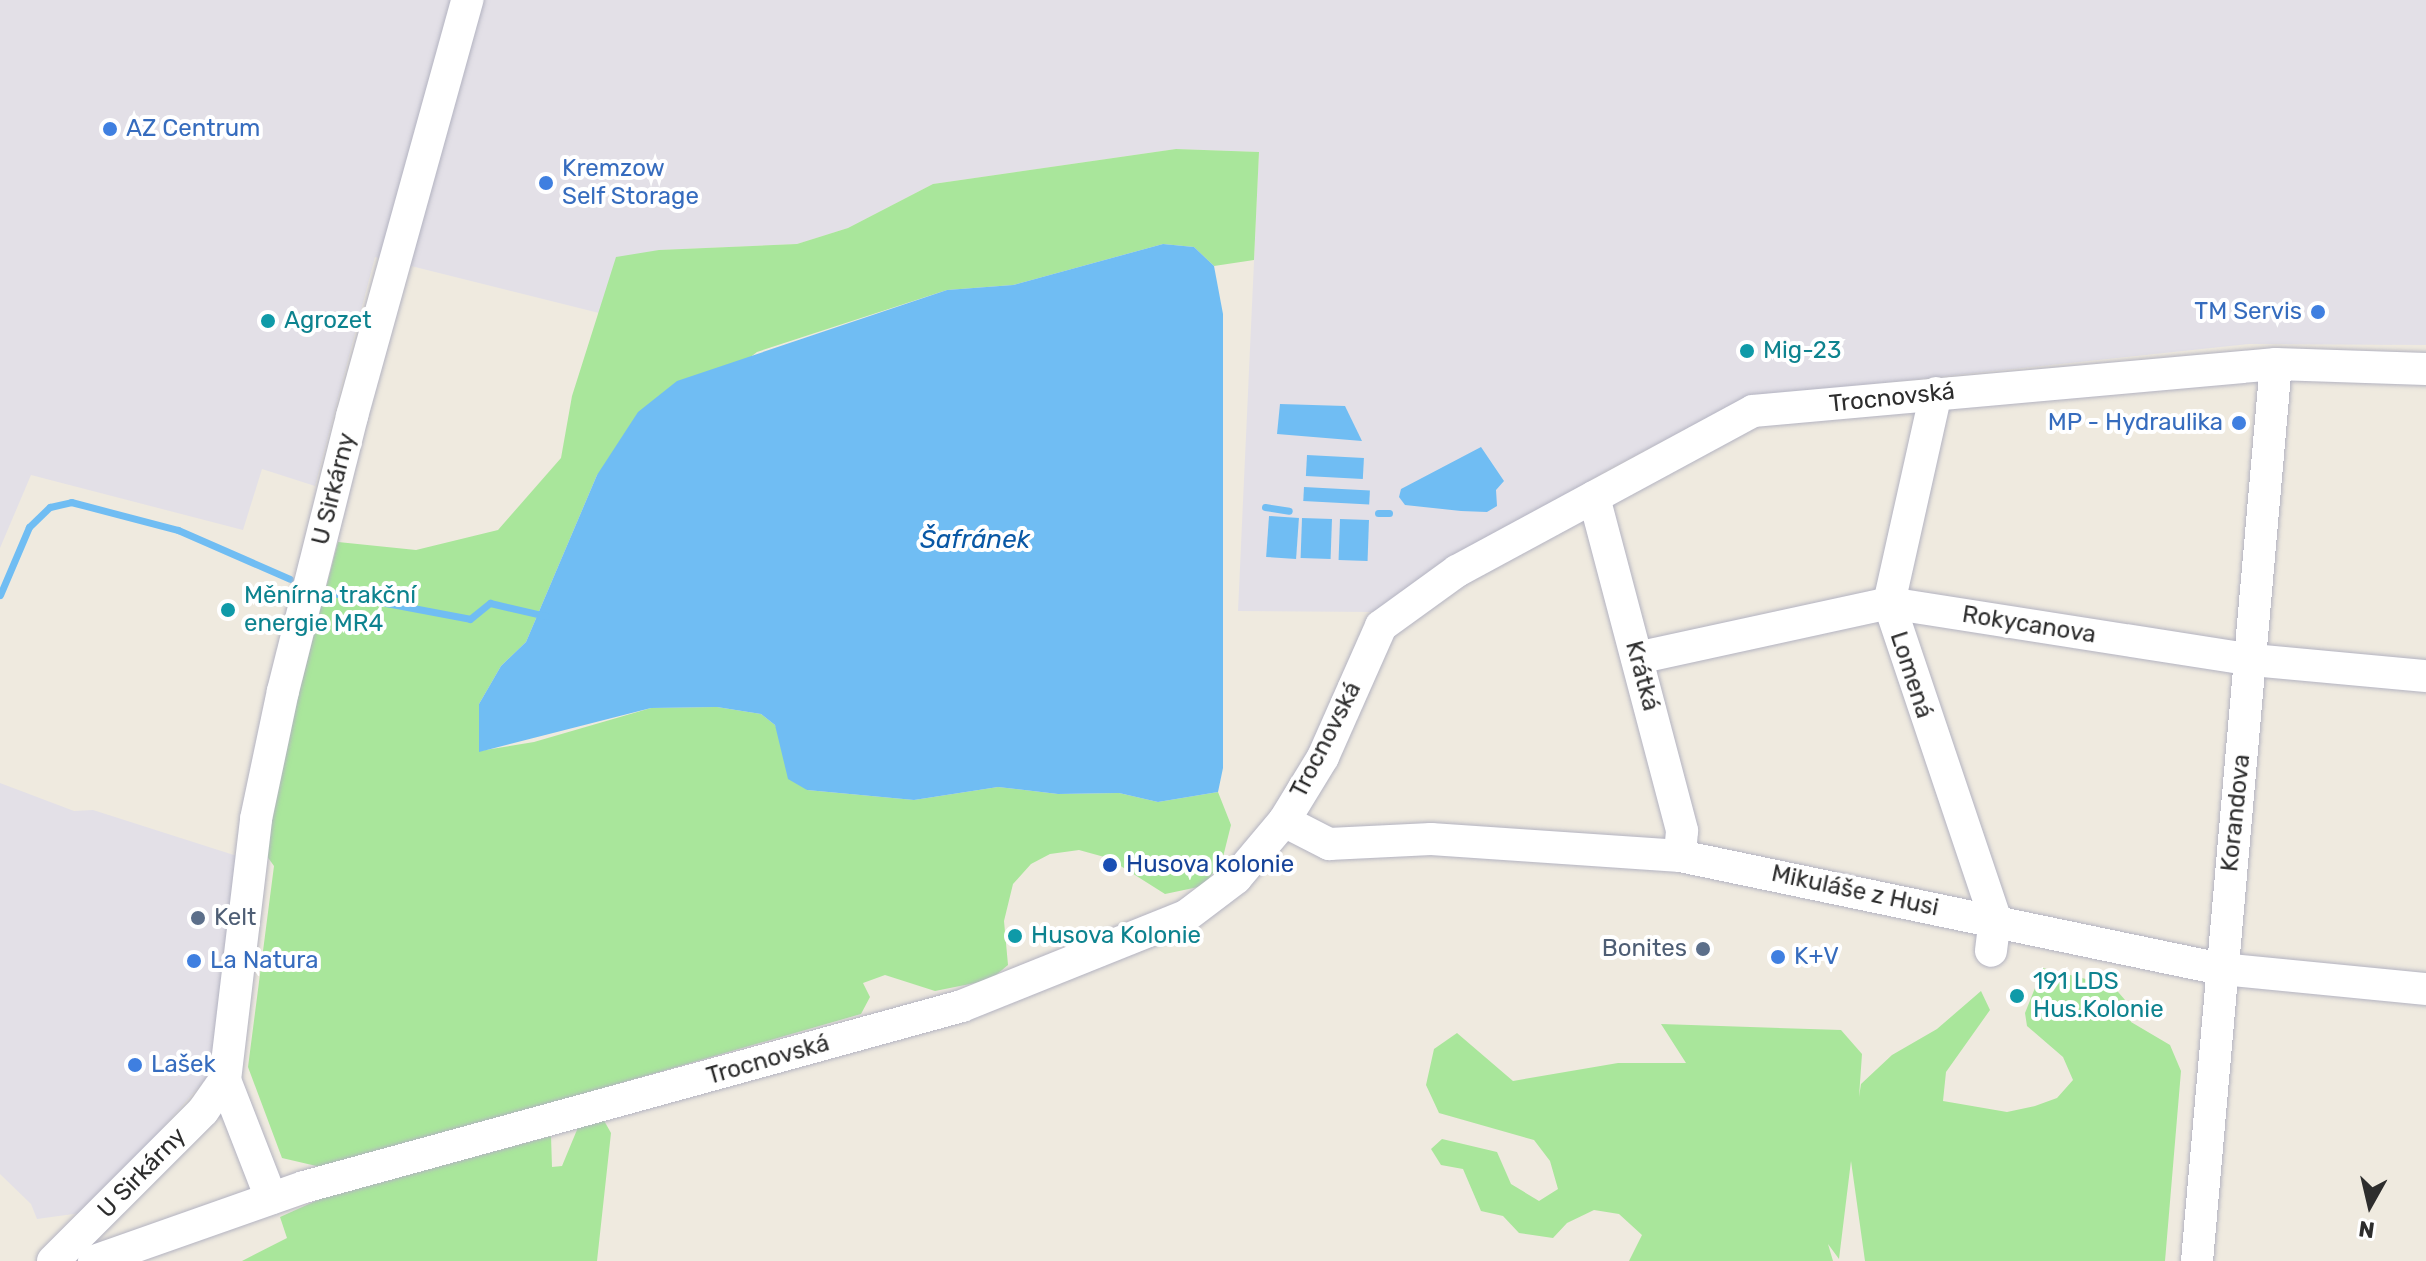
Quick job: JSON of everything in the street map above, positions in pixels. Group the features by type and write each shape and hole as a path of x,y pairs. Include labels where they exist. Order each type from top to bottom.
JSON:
{"street":[{"name":"U Sirkárny","path":"271,1198 225,1080 256,819 283,691 352,416 467,0"},
{"name":"Trocnovská","path":"94,1261 271,1198 962,1006 1186,916 1236,878 1284,821 1323,757 1381,626 1457,571 1753,411 2276,364 2426,369"},
{"name":"Korandova","path":"2197,1261 2276,364"},
{"name":"Lomená","path":"1936,393 1889,603 1995,918 1991,951"},
{"name":"Krátká","path":"1594,497 1682,831 1680,856"},
{"name":"Rokycanova","path":"1637,658 1889,603 2252,660 2426,676"},
{"name":"Mikuláše z Husi","path":"1284,821 1329,844 1431,839 1680,856 1995,918 2221,969 2426,989"},
{"name":"U Sirkárny","path":"53,1261 203,1111 225,1080"}],"shaded area":[{"path":"0,0 2426,0 2426,345 2249,344 1747,397 1607,470 1373,612 1238,611 1259,152 1176,149 933,184 848,228 797,244 659,250 611,316 375,257 315,486 262,469 243,530 31,475 0,548"},
{"name":"Lašek","path":"0,783 74,811 93,810 237,856 212,1072 88,1212 37,1219 31,1204 0,1174"}],"green space":[{"path":"1176,149 1259,152 1254,260 1214,266 1194,247 1163,244 1013,285 947,290 757,352 597,475 526,642 501,666 479,704 479,751 534,742 651,708 717,707 761,714 775,725 807,790 914,800 998,787 1058,794 1119,793 1158,802 1218,792 1231,825 1222,861 1203,886 1165,894 1108,858 1079,850 1050,854 1031,864 1013,884 1004,921 1008,965 990,980 935,991 885,975 863,983 870,997 861,1014 325,1168 282,1158 248,1067 274,866 264,852 275,784 338,542 416,550 498,530 561,458 572,396 616,257 659,250 797,244 848,228 933,184"},
{"path":"2043,968 2113,986 2125,1000 2131,1022 2170,1045 2181,1071 2165,1261 1865,1261 1851,1161 1839,1259 1828,1244 1833,1261 1629,1261 1642,1235 1619,1214 1594,1210 1567,1223 1553,1238 1519,1233 1503,1216 1481,1211 1463,1169 1441,1165 1431,1149 1442,1139 1497,1152 1511,1184 1539,1201 1558,1189 1550,1161 1534,1140 1439,1113 1426,1085 1434,1049 1457,1033 1513,1081 1618,1063 1686,1063 1661,1024 1841,1030 1862,1054 1859,1097 1861,1084 1892,1055 1937,1029 1981,991 1990,1010 1946,1072 1943,1101 2007,1112 2035,1106 2057,1098 2073,1080 2063,1057 2027,1026 2025,1013"},
{"path":"602,1117 611,1133 597,1261 242,1261 287,1238 280,1217 329,1195 551,1136 552,1167 562,1166 579,1125"}],"water":[{"name":"Šafránek","path":"1163,244 1194,247 1214,266 1223,314 1223,768 1218,792 1158,802 1119,793 1058,794 998,787 914,800 807,790 788,779 775,725 761,714 717,707 651,708 479,752 479,704 501,666 526,642 597,475 638,412 677,381 947,290 1013,285"},
{"path":"1280,404 1345,406 1362,441 1277,434"},
{"path":"1481,447 1504,481 1496,490 1497,506 1487,512 1461,511 1405,505 1399,497 1401,489"},
{"path":"1307,455 1364,458 1363,479 1306,476"},
{"path":"1304,487 1370,490 1369,504 1303,501"},
{"path":"1269,516 1299,518 1296,559 1266,557"},
{"path":"1302,518 1332,519 1331,559 1301,558"},
{"path":"1340,519 1369,520 1368,561 1339,560"}],"waterway":[{"path":"0,595 29,527 50,507 71,502 178,530 290,579"},
{"path":"1265,507 1289,511"},
{"path":"1378,513 1389,513"},
{"path":"333,593 470,619 490,603 546,616"}],"place":[{"name":"AZ Centrum","path":"110,129"},
{"name":"Kremzow Self Storage","path":"546,183"},
{"name":"TM Servis","path":"2318,312"},
{"name":"Agrozet","path":"268,321"},
{"name":"Mig-23","path":"1747,351"},
{"name":"MP - Hydraulika","path":"2239,423"},
{"name":"Měnírna trakční energie MR4","path":"228,610"},
{"name":"Husova kolonie","path":"1110,865"},
{"name":"Kelt","path":"198,918"},
{"name":"Husova Kolonie","path":"1015,936"},
{"name":"Bonites","path":"1703,949"},
{"name":"K+V","path":"1778,957"},
{"name":"La Natura","path":"194,961"},
{"name":"191 LDS Hus.Kolonie","path":"2017,996"},
{"name":"Lašek","path":"135,1065"}]}
